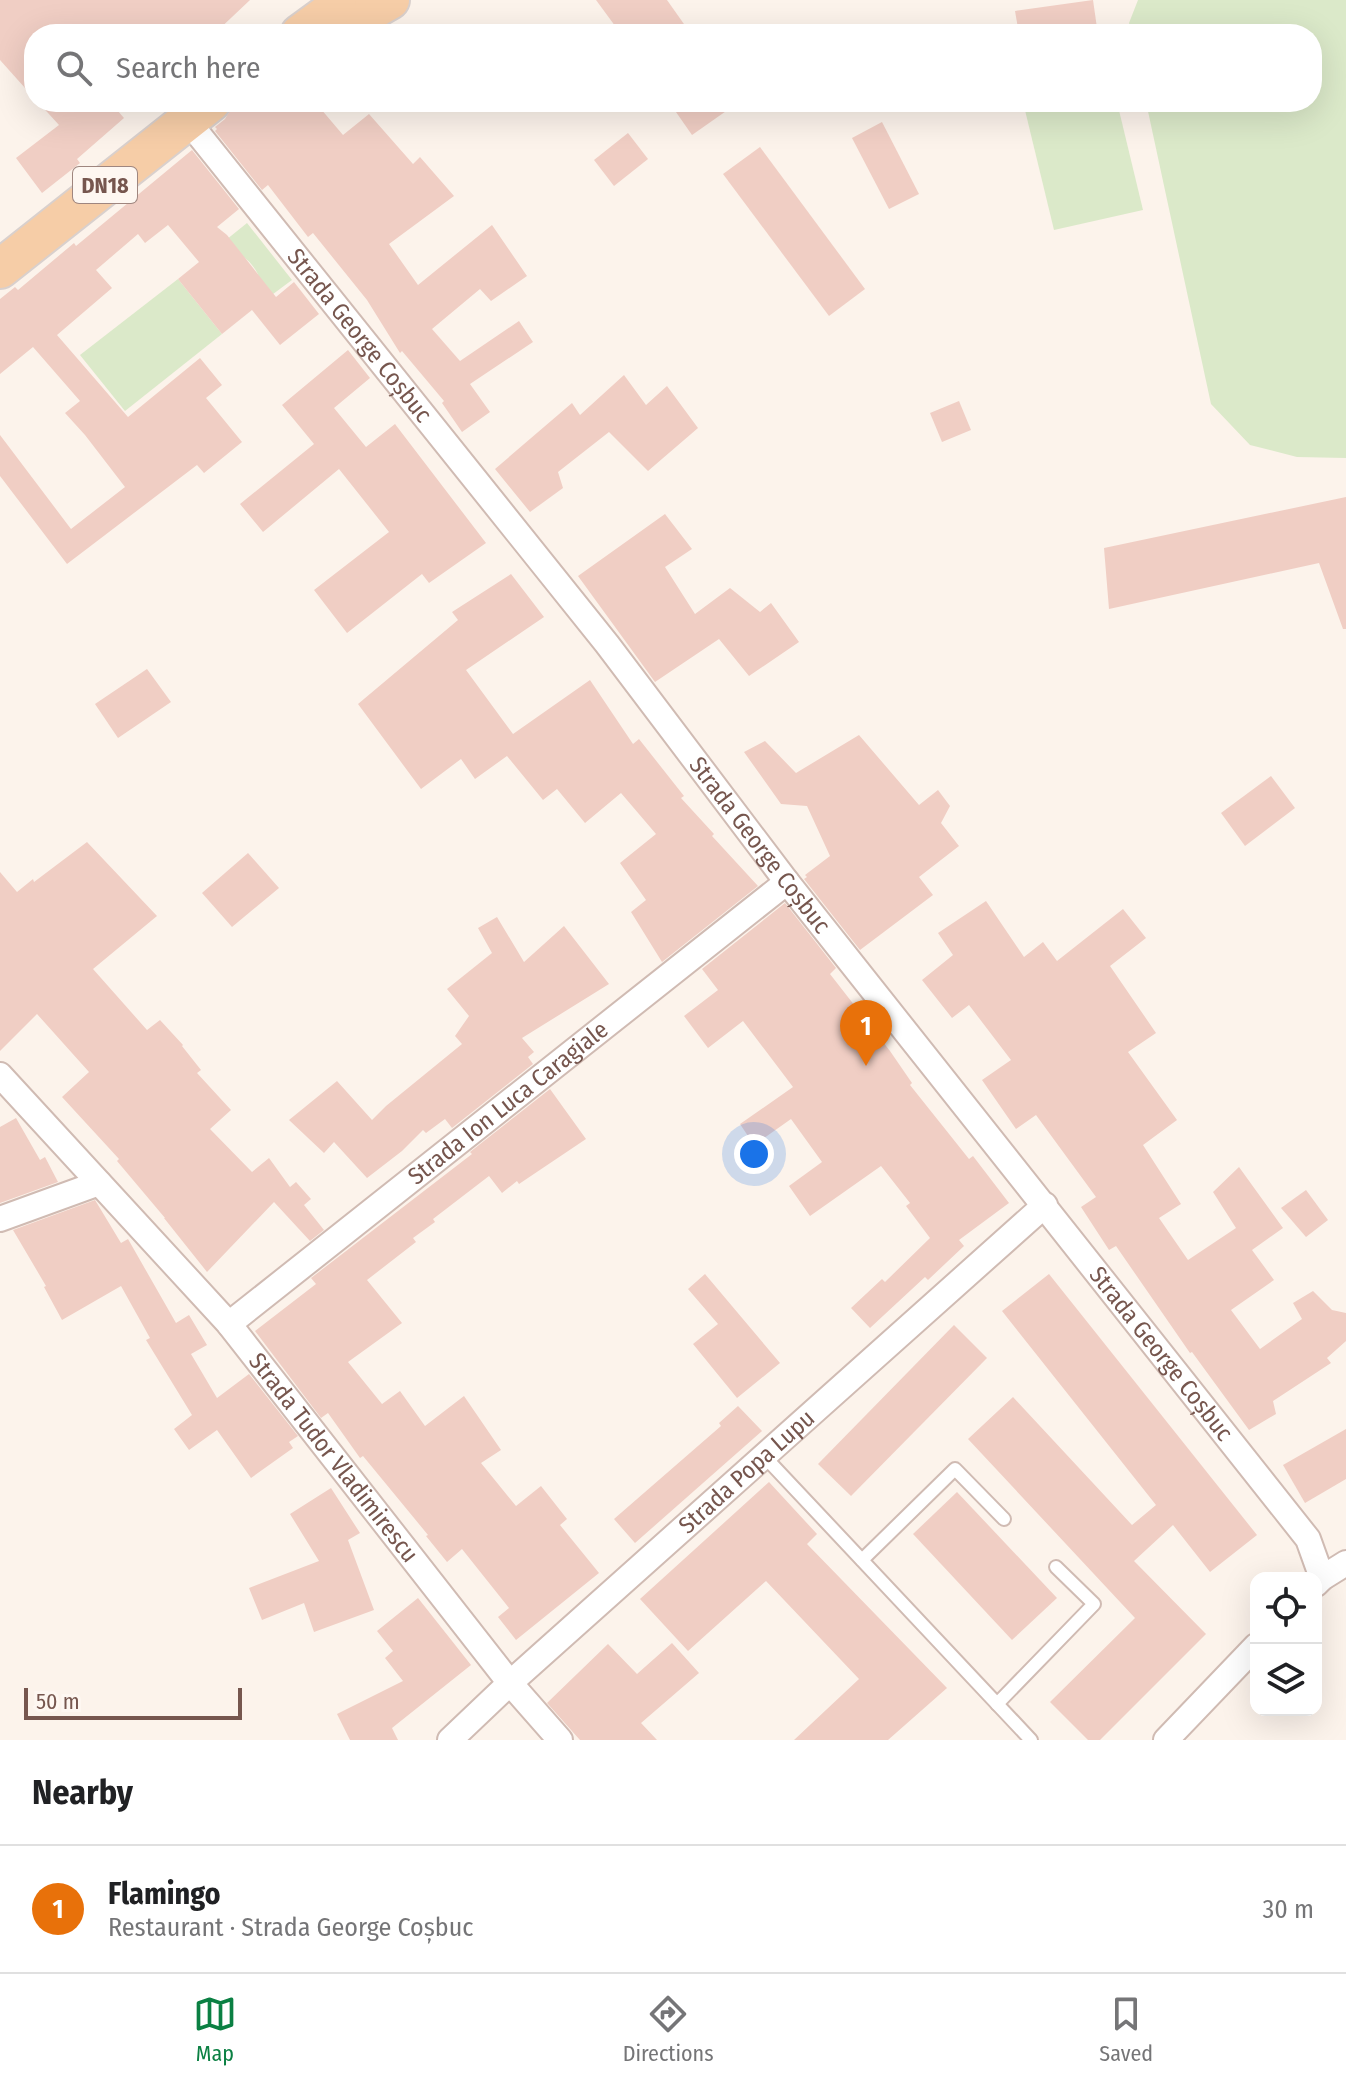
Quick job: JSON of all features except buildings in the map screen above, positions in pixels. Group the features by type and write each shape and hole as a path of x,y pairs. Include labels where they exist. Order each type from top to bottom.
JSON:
{"main road":[{"path":"322,15 376,8 390,0"},
{"name":"DN18","path":"0,269 198,112"}],"street":[{"name":"Strada George Coșbuc","path":"200,112 787,882 1308,1539 1317,1572"},
{"name":"Strada Ion Luca Caragiale","path":"229,1324 787,882"},
{"name":"Strada Tudor Vladimirescu","path":"0,1075 229,1324 510,1683 560,1740"},
{"path":"0,1219 99,1183"},
{"name":"Strada Popa Lupu","path":"450,1740 1045,1205"},
{"path":"1322,1579 1346,1563"},
{"path":"1166,1740 1250,1652"}],"lane":[{"path":"764,1456 1031,1740"},
{"path":"862,1560 955,1469 1004,1519"},
{"path":"997,1704 1094,1604 1056,1567"}],"green space":[{"path":"1138,0 1346,0 1346,458 1297,457 1250,445 1211,404 1148,112 1322,112 1322,24 1129,23"},
{"path":"1025,112 1119,112 1143,210 1054,230"},
{"path":"247,223 292,280 265,300 260,279 252,265 221,244"},
{"path":"178,279 222,334 125,411 80,355"}],"place":[{"name":"Flamingo","path":"866,1066"}]}
